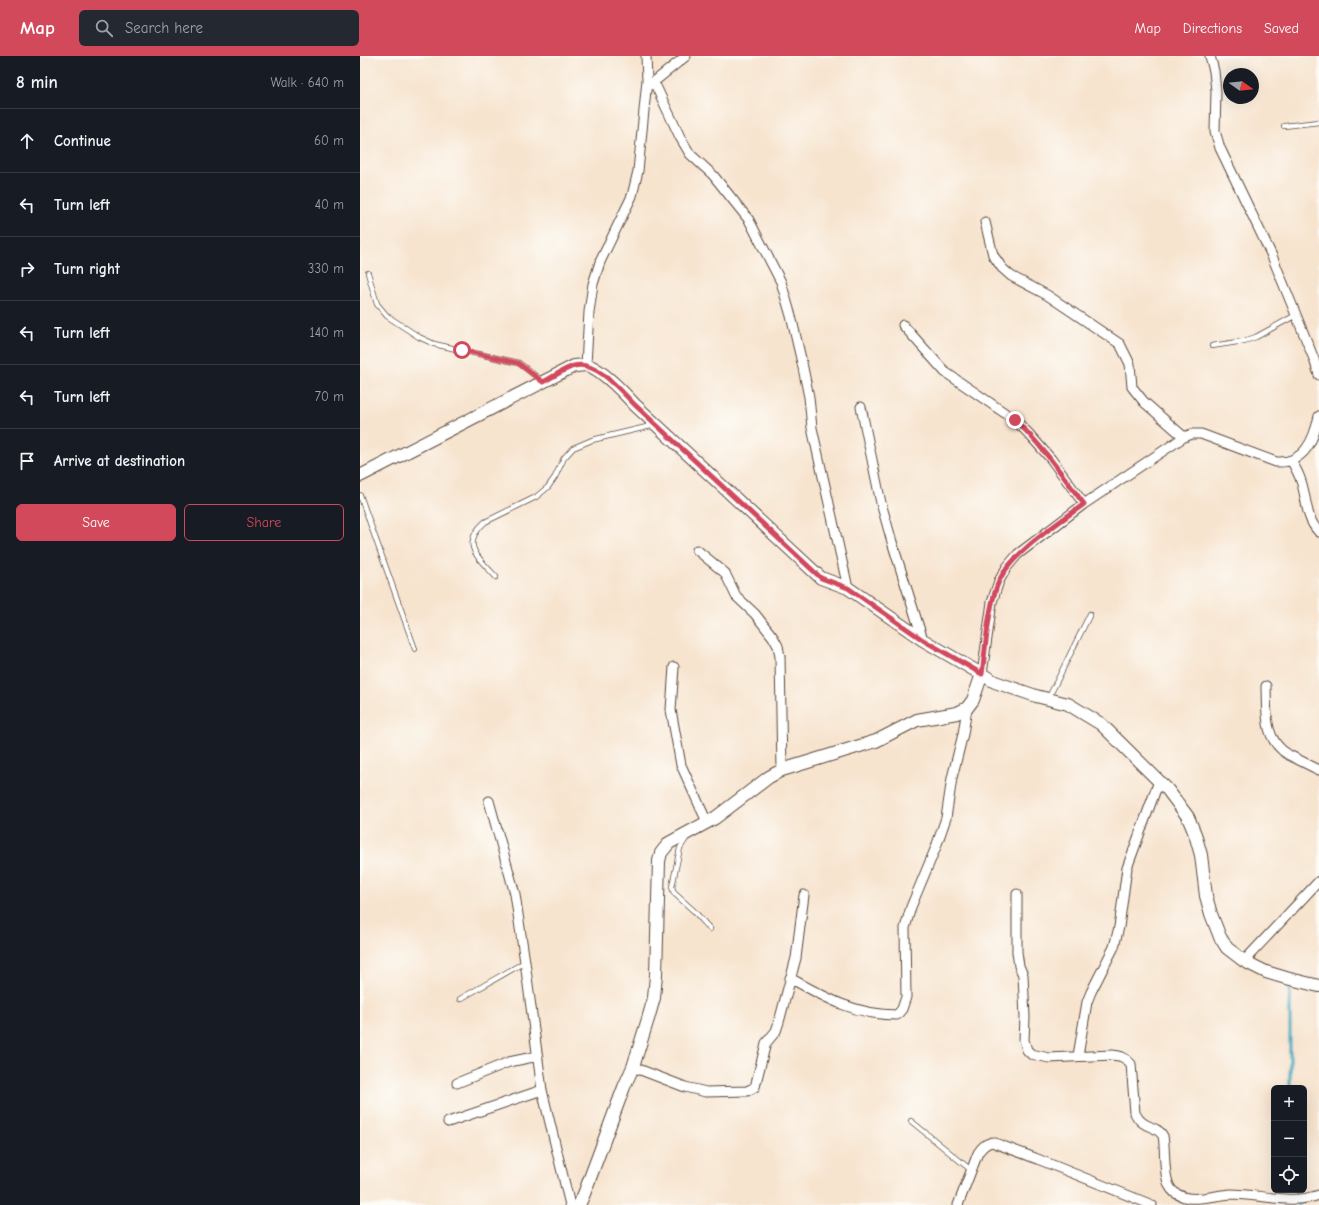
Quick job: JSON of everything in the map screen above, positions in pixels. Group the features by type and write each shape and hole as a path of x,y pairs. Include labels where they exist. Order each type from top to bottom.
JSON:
{"street":[{"path":"586,365 588,312 593,284 600,262 632,196 638,171 646,89 646,56"},
{"path":"646,89 686,56"},
{"path":"1210,56 1214,71 1216,91 1215,131 1220,148 1272,256 1314,359 1319,375"},
{"path":"654,82 680,137 690,154 713,175 749,220 781,282 791,316 809,397 812,428 848,588"},
{"path":"985,222 993,255 1002,268 1011,276 1047,295 1120,344 1130,364 1132,387 1138,396 1184,437"},
{"path":"903,325 945,372 1015,420 1030,434 1051,459 1084,504"},
{"path":"360,476 574,366 586,365 610,380 656,425 821,578 848,588 923,640 995,682 1068,704 1101,724 1159,781 1188,817 1201,854 1206,896 1210,914 1220,937 1227,948 1244,961 1266,972 1319,986"},
{"path":"861,407 883,509 923,640"},
{"path":"579,1205 633,1067 654,998 656,975 658,861 661,853 669,844 715,818 769,777 782,770 876,741 917,720 957,713 967,708 973,700 982,674 992,602 999,580 1007,567 1018,554 1084,504 1184,437 1192,434 1200,434 1276,462 1285,462 1304,452 1316,432 1319,416"},
{"path":"1291,460 1301,480 1313,525 1319,532"},
{"path":"697,550 725,572 736,596 764,624 778,646 780,657 782,770"},
{"path":"674,667 671,710 682,765 707,822"},
{"path":"1266,686 1268,721 1271,738 1285,752 1319,770"},
{"path":"790,978 827,999 870,1013 897,1015 902,1009 906,997 906,928 911,908 946,818 952,778 963,734 967,708"},
{"path":"1078,1056 1087,1002 1114,947 1119,927 1127,868 1159,781"},
{"path":"489,801 515,894 526,962 542,1090 570,1205"},
{"path":"1244,961 1319,881"},
{"path":"1017,894 1017,952 1019,966 1023,975 1025,1016 1024,1040 1027,1050 1031,1054 1044,1057 1121,1056 1126,1058 1131,1064 1135,1113 1143,1124 1161,1132 1163,1136 1167,1179 1169,1186 1174,1192 1187,1198 1232,1194 1291,1201 1319,1195"},
{"path":"633,1067 696,1090 706,1092 747,1091 752,1090 755,1087 766,1043 776,1031 779,1022 799,942 804,895"},
{"path":"457,1083 509,1062 538,1056"},
{"path":"448,1122 542,1090"},
{"path":"958,1205 978,1153 982,1147 992,1142 1152,1205"}],"lane":[{"path":"1284,126 1319,122"},
{"path":"368,273 377,304 387,316 419,337 434,344 518,363 543,382"},
{"path":"1212,346 1244,341 1256,337 1296,315"},
{"path":"496,577 474,552 472,543 480,527 485,522 536,497 548,487 564,458 573,448 592,440 656,425"},
{"path":"360,495 415,650"},
{"path":"1048,699 1090,614"},
{"path":"690,832 680,848 672,887 674,893 694,911 710,929"},
{"path":"460,998 526,962"},
{"path":"911,1121 971,1170"}],"waterway":[{"path":"1290,990 1290,1085"},
{"path":"1296,1193 1298,1205"}],"route":[{"path":"462,350 518,363 543,382 574,366 586,365 592,368 610,380 821,578 848,588 923,640 982,674 992,602 999,580 1007,567 1018,554 1084,504 1051,459 1030,434 1015,420"}]}
